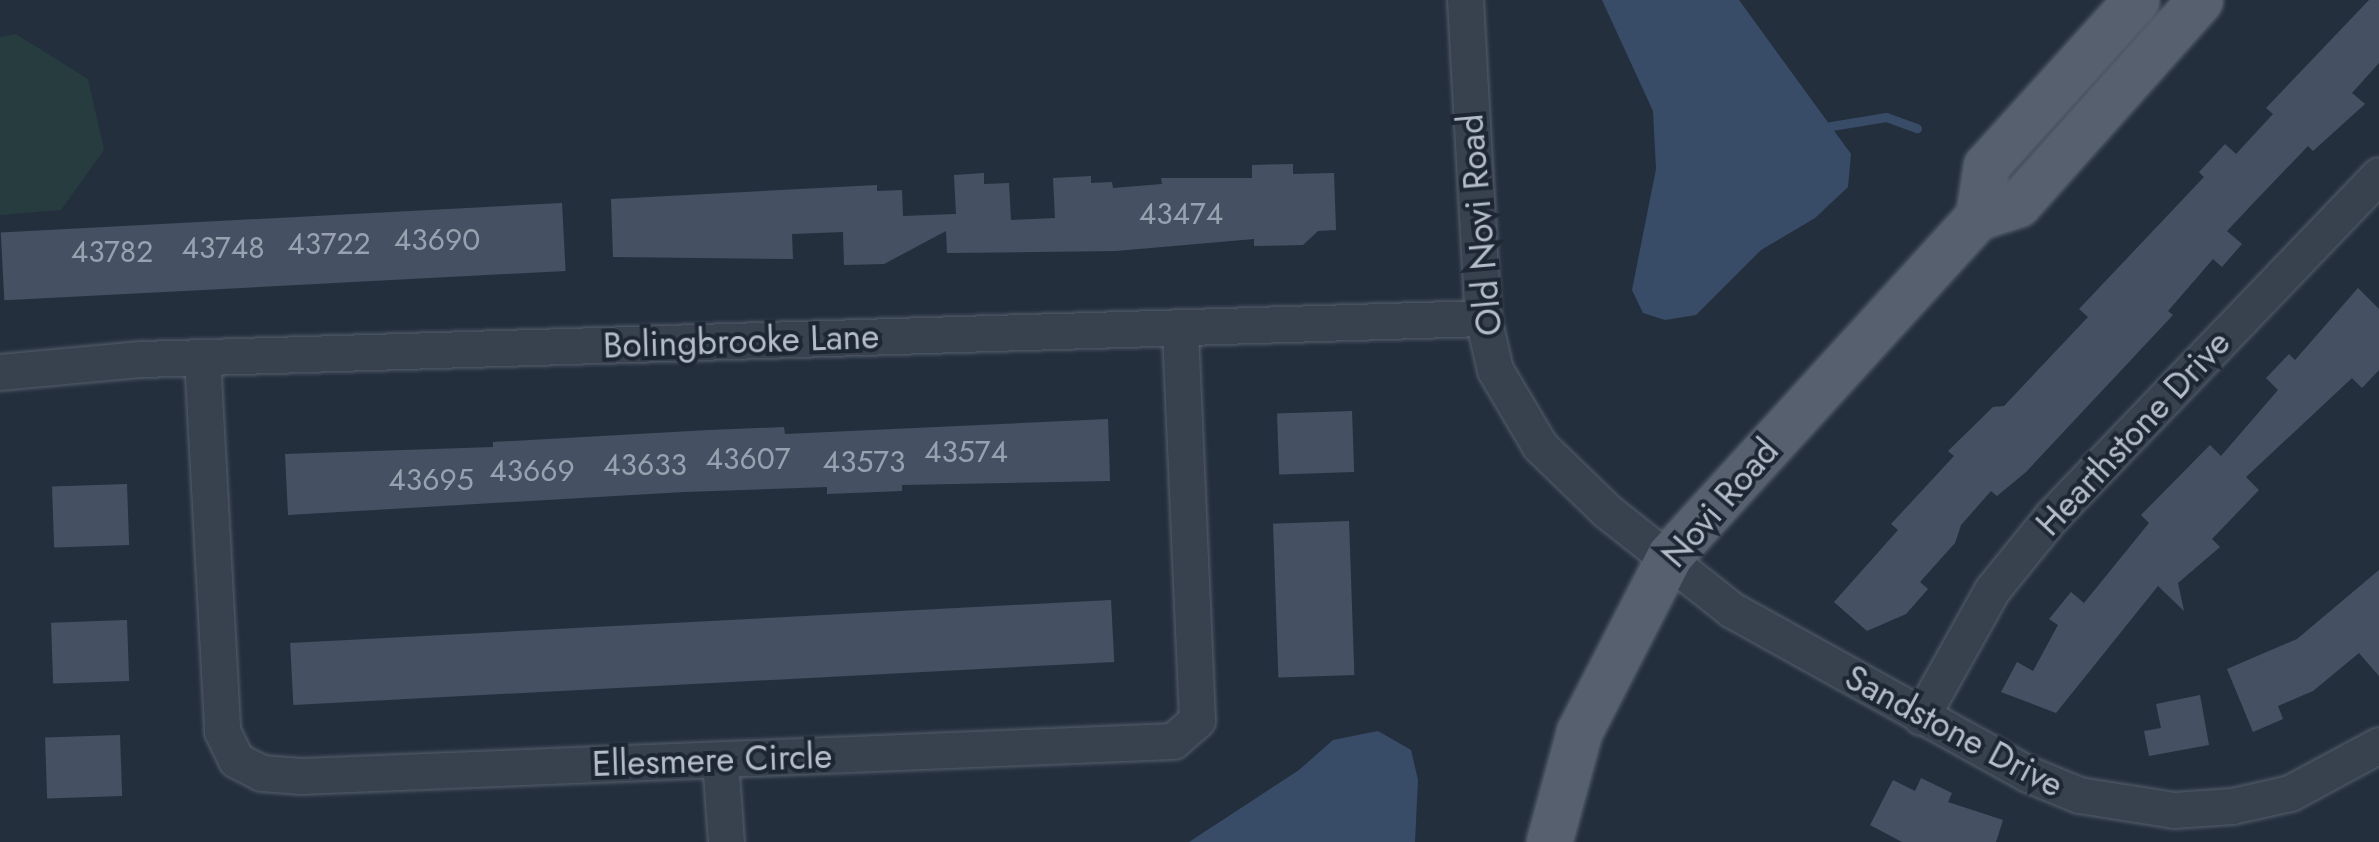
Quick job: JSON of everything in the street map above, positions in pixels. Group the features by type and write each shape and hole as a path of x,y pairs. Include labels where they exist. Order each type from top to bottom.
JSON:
{"main road":[{"path":"1978,217 1986,166 2136,0"},
{"name":"Novi Road","path":"1549,842 1579,732 1670,555 1978,217 2018,204 2200,0"}],"street":[{"name":"Old Novi Road","path":"1465,0 1483,318 1500,384 1540,446 1607,512 1670,555"},
{"name":"Hearthstone Drive","path":"1921,717 1992,590 2052,516 2379,176"},
{"name":"Bolingbrooke Lane","path":"0,372 202,357 1483,318"},
{"name":"Ellesmere Circle","path":"202,357 222,730 236,760 261,773 300,776 1172,741 1197,720 1180,328"},
{"name":"Sandstone Drive","path":"1670,555 1732,610 1921,717 2079,795 2174,810 2232,806 2290,793 2379,745"},
{"path":"720,760 726,842"}],"green space":[{"path":"16,34 88,79 104,150 61,210 0,215 0,37"}],"water":[{"path":"1602,0 1739,0 1851,154 1848,187 1815,218 1761,250 1696,315 1665,320 1643,313 1632,290 1656,169 1653,111"},
{"path":"1378,731 1411,750 1418,780 1415,842 1189,842 1299,770 1333,740"}],"building":[{"path":"2369,0 2379,0 2379,63 2352,93 2365,104 2313,151 2308,146 2227,231 2242,244 2222,267 2213,259 2168,311 2173,315 2026,472 1997,496 1991,491 1961,525 1955,543 1920,582 1928,589 1906,614 1867,631 1834,602 1898,530 1891,524 1954,456 1948,451 1993,407 2004,406 2088,317 2079,309 2204,177 2199,172 2225,144 2236,154 2273,114 2266,108"},
{"path":"1293,164 1293,174 1334,173 1336,230 1318,231 1303,245 1254,246 1254,239 1116,251 947,253 946,231 884,264 844,265 843,232 792,234 793,259 613,257 611,199 877,185 877,191 902,190 903,216 956,214 954,175 984,173 984,184 1009,183 1011,220 1055,218 1053,178 1091,176 1091,183 1112,182 1113,188 1162,184 1161,178 1252,178 1252,165"},
{"path":"562,203 566,271 4,300 1,232"},
{"path":"2358,288 2379,309 2379,370 2362,388 2352,378 2246,477 2259,490 2212,539 2220,547 2178,583 2184,611 2158,586 2056,713 2001,692 2017,662 2033,671 2058,625 2049,619 2071,592 2084,603 2149,523 2141,515 2210,445 2221,456 2278,390 2266,378 2289,354 2295,360"},
{"path":"1352,411 1354,472 1279,475 1277,414"},
{"path":"1108,419 1110,481 902,485 902,491 827,494 827,487 684,492 288,515 285,454 493,447 493,442 709,430 784,427 785,434"},
{"path":"127,484 129,545 54,548 52,487"},
{"path":"1349,521 1354,675 1278,678 1273,524"},
{"path":"2379,570 2379,676 2359,653 2313,691 2278,706 2283,719 2253,732 2227,669 2297,639"},
{"path":"1111,600 1114,662 293,705 290,643"},
{"path":"127,620 129,681 53,684 51,623"},
{"path":"2200,695 2209,745 2149,756 2144,731 2161,728 2156,704"},
{"path":"120,735 122,796 47,799 45,738"},
{"path":"1921,778 1952,793 1948,802 2003,820 1996,842 1902,842 1870,825 1893,780 1915,791"}],"waterway":[{"path":"1819,128 1886,117 1917,128"}]}
